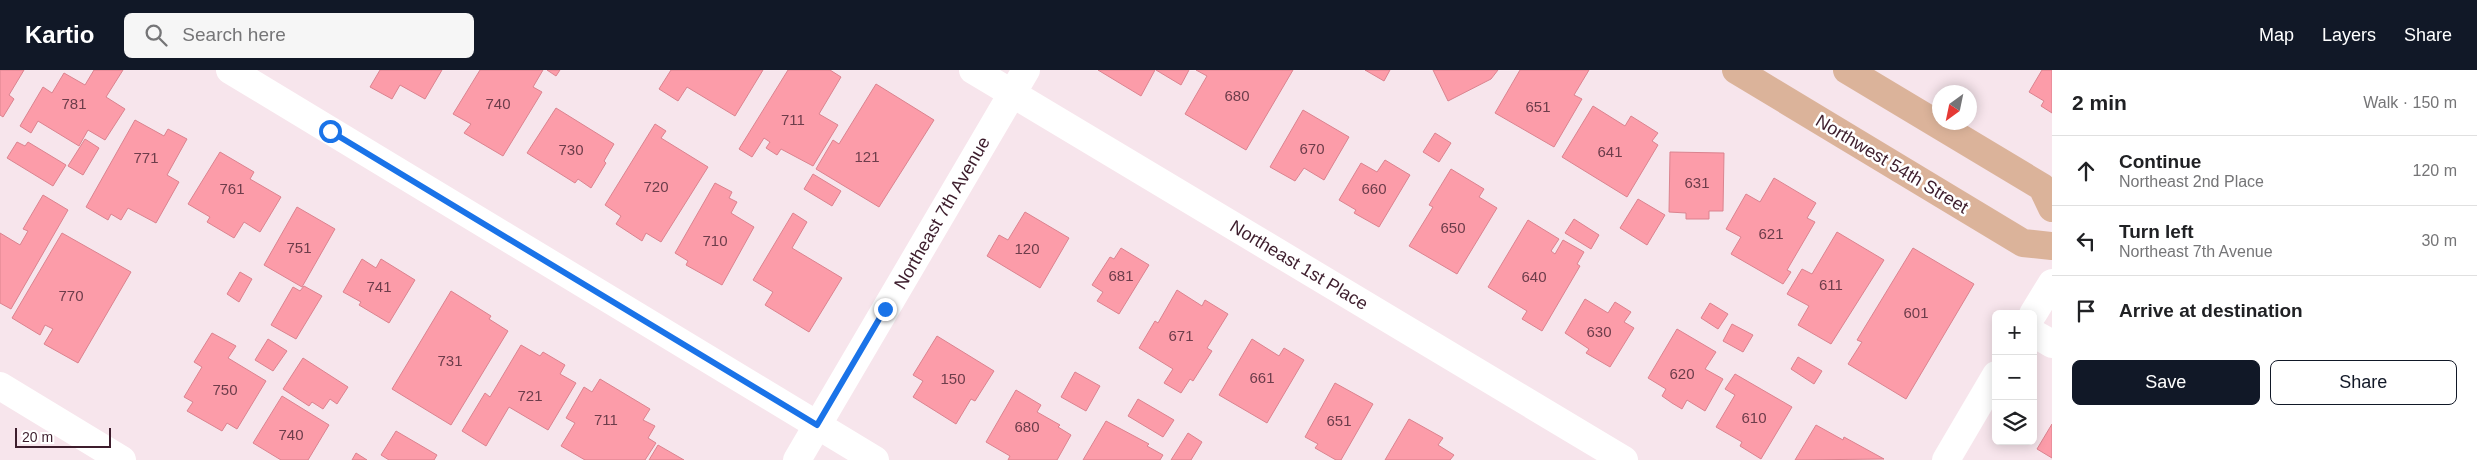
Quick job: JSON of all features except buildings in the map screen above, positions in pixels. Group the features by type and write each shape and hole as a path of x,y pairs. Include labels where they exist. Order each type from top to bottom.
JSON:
{"main road":[{"name":"Northwest 54th Street","path":"1736,70 2023,243 2052,246"},
{"path":"1847,70 2042,187 2052,208"}],"street":[{"path":"230,70 875,460"},
{"name":"Northeast 1st Place","path":"973,70 1624,460"},
{"name":"Northeast 7th Avenue","path":"797,460 1026,70"},
{"path":"2035,310 2052,283"},
{"path":"2037,335 2052,344"},
{"path":"1946,460 1992,382"},
{"path":"0,386 122,460"}],"route":[{"path":"330,131 817,425 885,309"}]}
